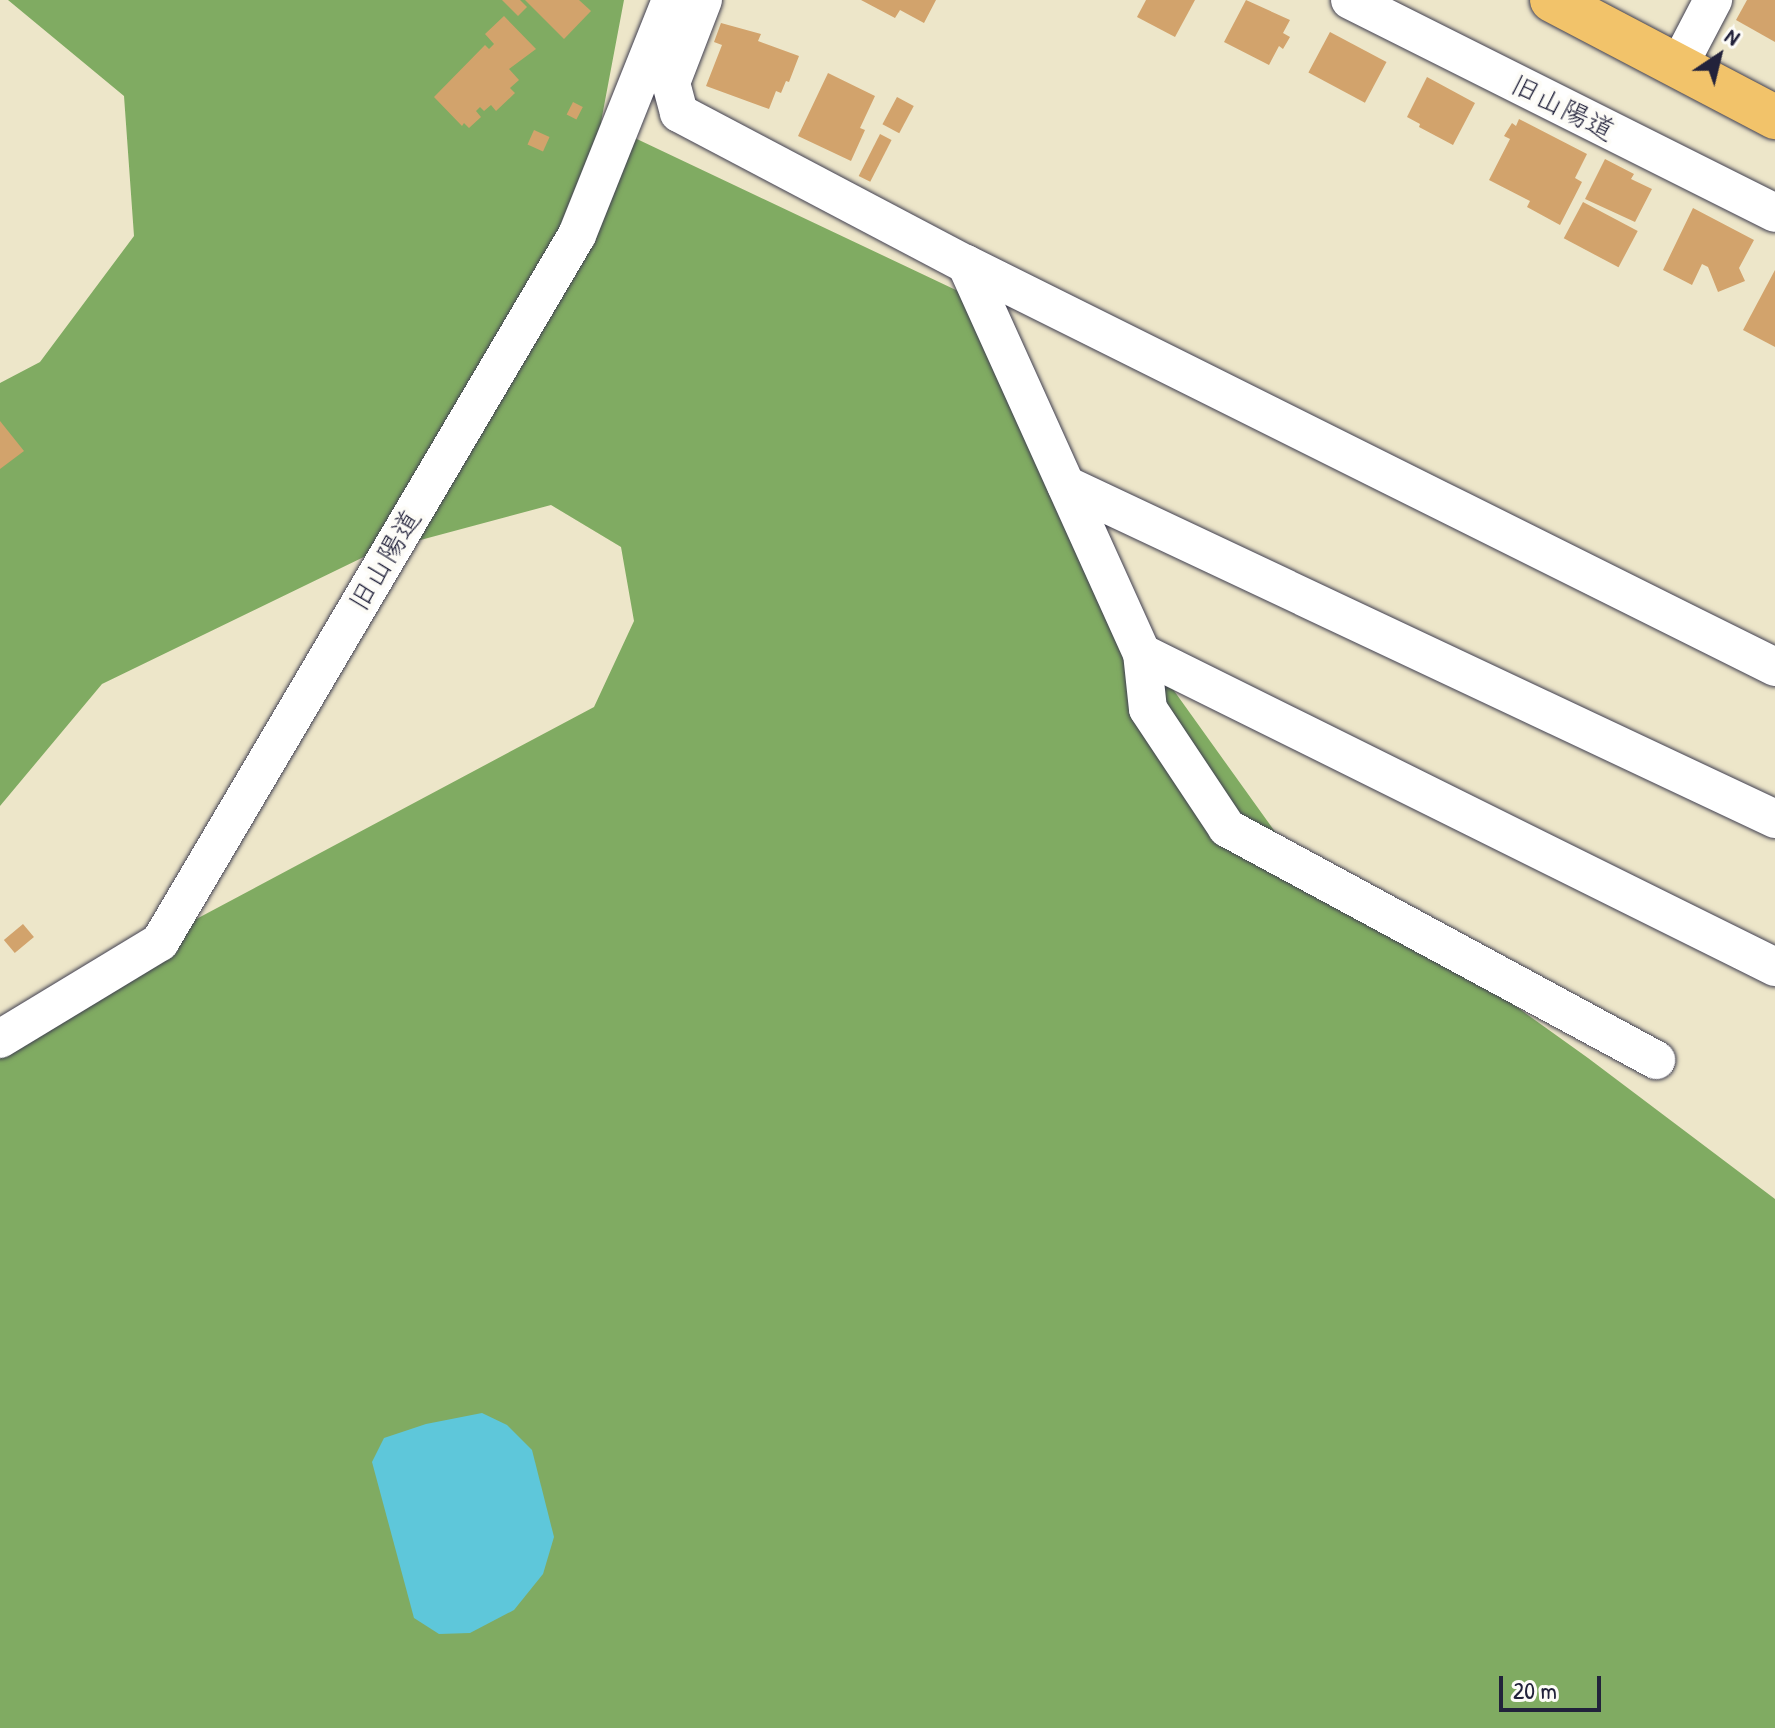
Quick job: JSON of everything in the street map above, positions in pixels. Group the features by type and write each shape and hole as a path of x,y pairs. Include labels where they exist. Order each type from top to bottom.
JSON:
{"highway":[{"path":"1552,0 1775,117"}],"street":[{"name":"旧山陽道","path":"0,1039 160,942 577,235 671,0"},
{"path":"703,0 671,83 679,113 966,264 1775,667"},
{"name":"旧山陽道","path":"1350,0 1775,213"},
{"path":"1678,67 1713,0"},
{"path":"966,264 1142,653 1148,709 1227,828 1656,1060"},
{"path":"1066,485 1775,819"},
{"path":"1142,653 1775,967"}],"green space":[{"path":"8,0 624,0 601,122 958,291 1137,639 1278,836 1588,1058 1775,1199 1775,1728 0,1728 0,1047 93,974 594,707 634,621 621,547 551,505 372,553 102,684 0,806 0,383 40,362 134,236 124,96"}],"water":[{"path":"482,1413 507,1425 532,1450 554,1537 543,1574 514,1610 470,1633 439,1634 414,1618 372,1462 384,1438 426,1424"}],"building":[{"path":"502,0 520,0 527,7 518,16"},
{"path":"525,0 579,0 591,11 564,39"},
{"path":"861,0 936,0 924,23 900,10 895,18"},
{"path":"1146,0 1195,0 1175,37 1137,17"},
{"path":"1246,0 1290,20 1283,33 1290,37 1283,49 1279,46 1269,65 1224,42"},
{"path":"1747,0 1775,0 1775,42 1736,20"},
{"path":"504,16 536,49 509,69 519,80 510,88 515,93 496,111 491,105 484,111 480,107 476,111 481,117 469,128 464,123 462,126 434,97 485,45 489,49 494,44 485,34"},
{"path":"721,23 761,34 758,41 799,56 789,82 786,81 781,93 776,91 769,109 706,86 722,45 714,42"},
{"path":"1330,32 1387,62 1365,103 1308,73"},
{"path":"828,73 875,96 860,128 865,130 851,161 798,136"},
{"path":"1427,77 1475,103 1453,145 1407,117"},
{"path":"897,97 914,106 899,133 882,124"},
{"path":"573,102 583,107 576,119 567,114"},
{"path":"1519,119 1587,154 1575,178 1582,182 1560,225 1527,207 1530,201 1489,180 1510,139 1504,136 1512,123 1516,126"},
{"path":"534,130 550,137 543,152 527,145"},
{"path":"880,134 892,140 870,182 859,176"},
{"path":"1605,159 1634,174 1631,179 1652,189 1635,222 1585,199"},
{"path":"1583,202 1638,231 1618,267 1564,238"},
{"path":"1693,208 1754,240 1739,268 1745,281 1718,292 1708,267 1702,264 1692,285 1663,270"},
{"path":"1775,270 1775,347 1743,330"},
{"path":"0,421 24,451 0,469"},
{"path":"23,924 34,937 15,953 4,940"}]}
